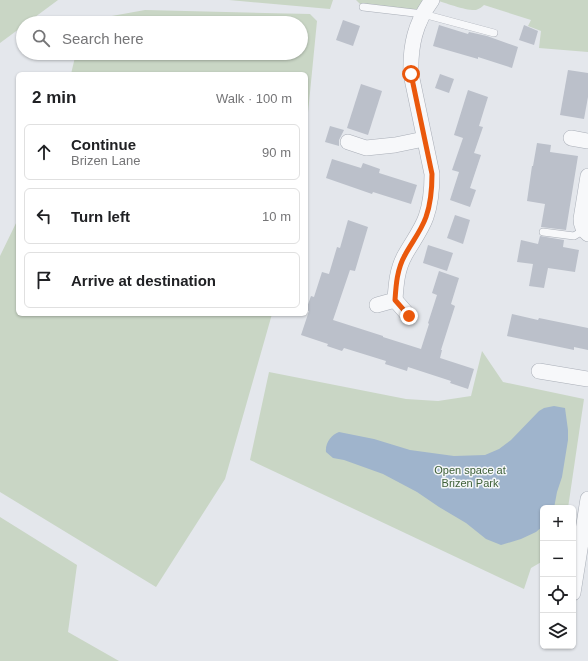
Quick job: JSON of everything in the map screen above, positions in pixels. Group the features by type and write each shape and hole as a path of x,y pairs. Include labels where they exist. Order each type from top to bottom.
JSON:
{"street":[{"path":"409,316 395,300 398,270 404,256 420,231 426,218 432,190 432,174 411,74 410,58 416,28 432,0"},
{"path":"571,138 588,141"},
{"path":"348,142 366,148 396,145 424,139"},
{"path":"586,232 581,225 581,219 588,176"},
{"path":"377,305 395,300"},
{"path":"539,370 588,379"},
{"path":"576,577 588,499"}],"lane":[{"path":"363,7 423,14 494,33"},
{"path":"543,232 574,236 586,232"}],"green space":[{"path":"0,0 58,0 36,16 16,16 16,31 0,43"},
{"path":"229,0 333,0 330,9"},
{"path":"356,0 432,0 423,14 363,7"},
{"path":"436,0 588,0 588,52 539,48 541,31 528,26 531,20 484,5 477,10 472,10"},
{"path":"145,10 310,14 317,21 308,113 308,72 71,72 74,60 308,60 308,16 112,16"},
{"path":"16,223 16,316 271,316 225,479 156,587 0,492 0,256"},
{"name":"Open space at Brizen Park","path":"482,351 503,382 584,399 568,505 540,505 540,563 531,568 524,589 250,460 269,372 406,399 438,401 471,396"},
{"path":"0,517 77,565 68,632 119,661 0,661"}],"water":[{"path":"554,406 565,408 568,430 568,440 562,477 555,505 540,505 540,529 536,532 521,539 501,545 486,539 466,523 417,492 383,474 344,460 333,458 326,452 326,446 329,440 333,435 339,432 374,439 410,450 454,456 485,455 499,449 511,440 539,411 544,408"}],"building":[{"path":"343,20 360,26 353,46 336,40"},
{"path":"439,25 468,34 469,32 487,36 518,47 512,68 478,57 478,59 433,46"},
{"path":"524,25 538,31 534,45 519,40"},
{"path":"568,70 588,73 588,97 584,119 560,115"},
{"path":"440,74 454,79 449,93 435,88"},
{"path":"361,84 382,91 368,135 347,128"},
{"path":"468,90 488,97 479,126 483,127 474,153 481,155 470,188 476,190 470,207 450,200 459,172 452,170 463,138 454,135"},
{"path":"330,126 344,130 339,140 339,146 325,142"},
{"path":"537,143 551,145 550,152 578,156 566,230 541,227 545,204 527,201"},
{"path":"332,159 361,168 363,163 380,169 379,173 417,185 411,204 373,192 372,194 326,178"},
{"path":"455,215 470,220 463,244 447,238"},
{"path":"348,220 368,227 355,271 350,270 333,320 421,349 437,295 432,293 439,271 459,278 451,304 455,306 441,350 440,358 474,369 468,389 450,383 451,381 408,367 407,371 385,364 386,361 344,348 342,351 327,346 328,344 301,335 308,316 308,304 311,296 314,297 322,272 329,274 337,247 340,248"},
{"path":"540,236 564,240 563,247 579,250 575,272 548,268 544,288 529,286 533,264 517,262 521,240 538,244"},
{"path":"428,245 453,253 447,271 423,263"},
{"path":"512,314 588,328 588,350 574,347 574,350 507,336"}],"route":[{"path":"409,316 395,300 398,270 404,256 420,231 426,218 432,190 432,174 411,74"}]}
